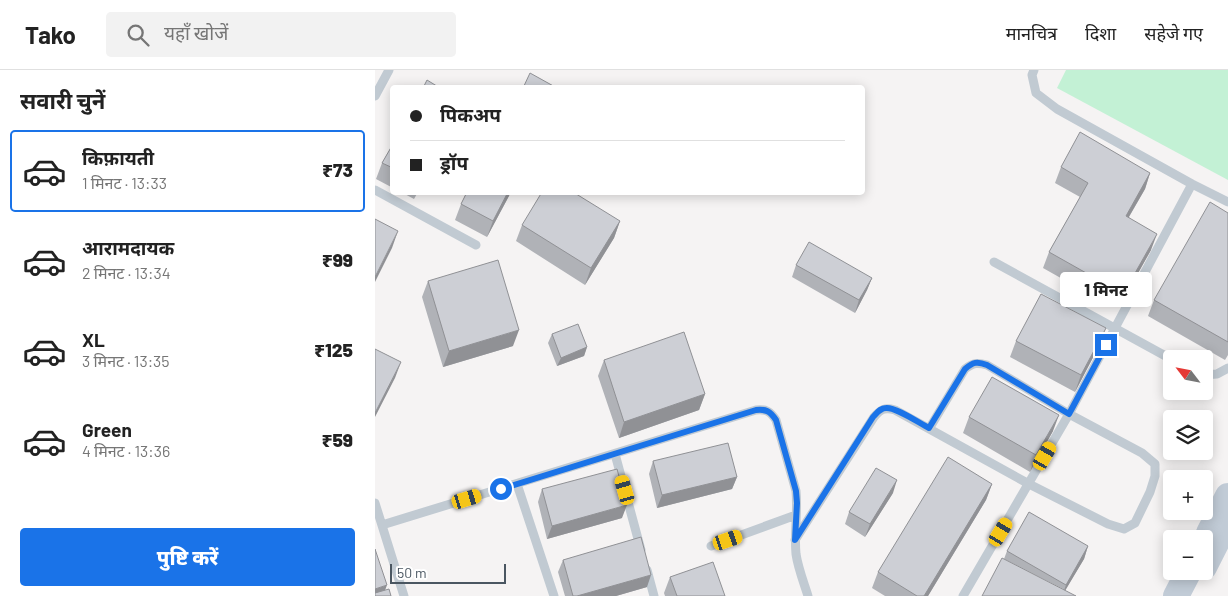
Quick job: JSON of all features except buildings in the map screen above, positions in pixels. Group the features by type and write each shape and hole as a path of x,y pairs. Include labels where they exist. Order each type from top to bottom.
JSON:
{"street":[{"path":"1210,530 1228,496"},
{"path":"1213,549 1228,520"},
{"path":"1175,596 1184,580"},
{"path":"1188,596 1196,580"}],"lane":[{"path":"375,96 389,70"},
{"path":"1034,70 1032,75 1036,92 1057,110 1228,202"},
{"path":"963,596 1069,414 1192,184"},
{"path":"375,190 476,245"},
{"path":"994,262 1163,355"},
{"path":"795,540 873,417 880,410 887,408 895,410 929,428 1029,484 1108,524 1124,529 1135,523 1150,492 1155,476 1155,464 1142,453 1069,414 979,362 971,364 965,369 929,428"},
{"path":"1213,374 1228,368"},
{"path":"382,525 764,409 771,412 776,420 796,491 796,556 808,596"},
{"path":"615,454 654,596"},
{"path":"517,484 554,596"},
{"path":"375,503 404,596"},
{"path":"711,546 796,515"}],"green space":[{"path":"1066,70 1228,70 1228,180 1057,88"}],"route":[{"path":"501,489 764,409 771,412 776,420 796,491 795,540 873,417 880,410 887,408 895,410 929,428 965,369 971,364 979,362 1069,414 1106,345"}]}
